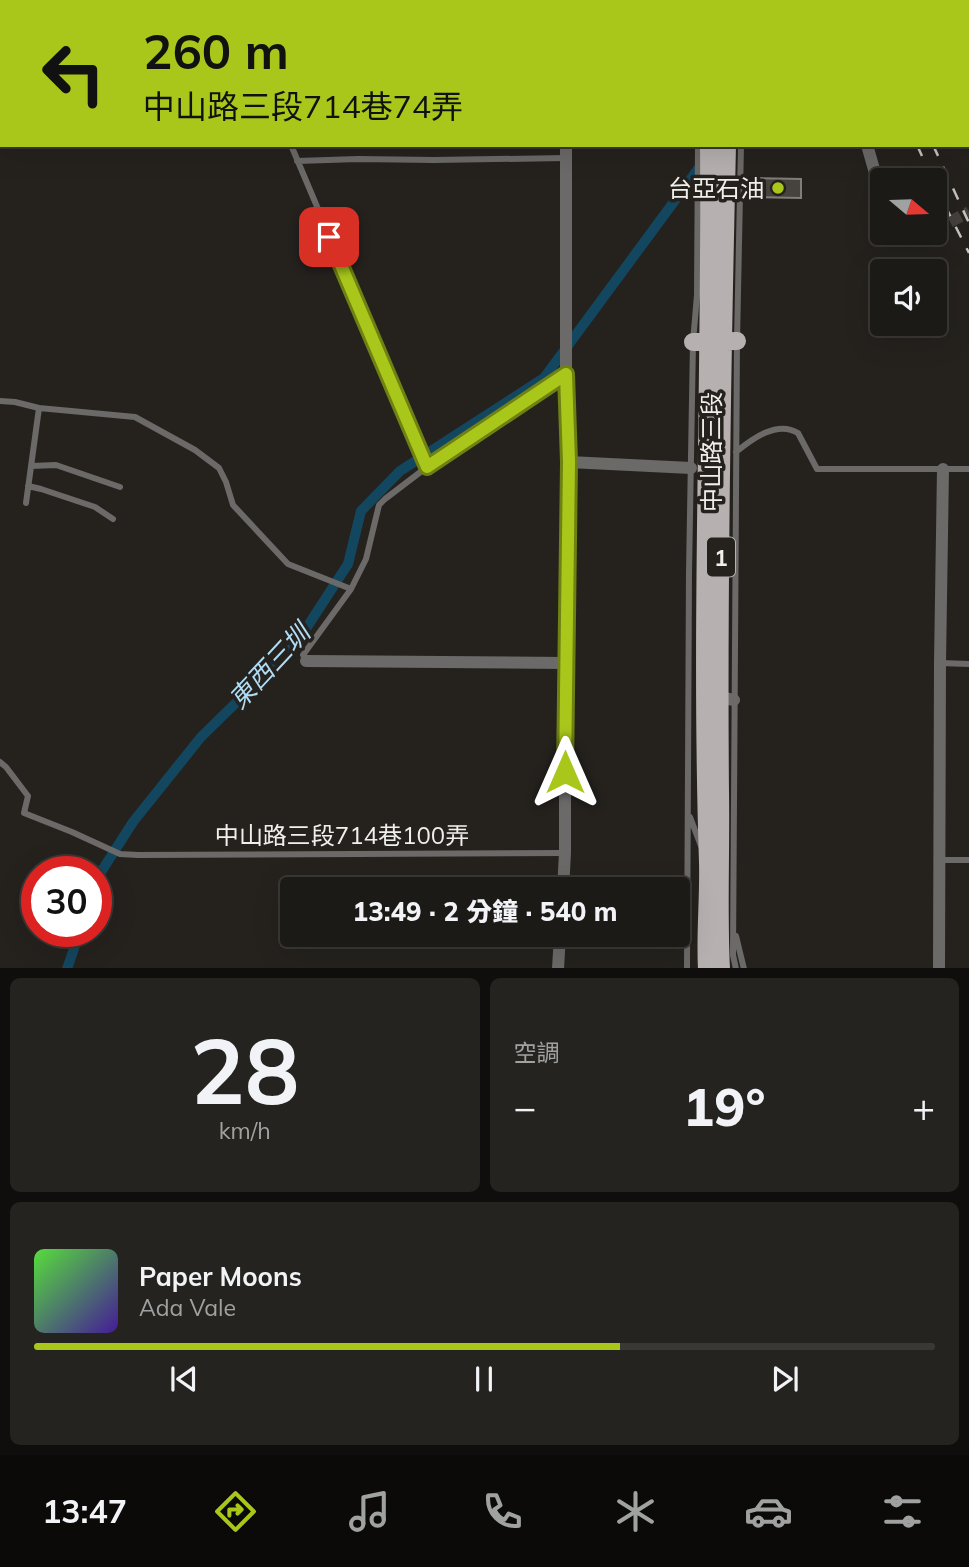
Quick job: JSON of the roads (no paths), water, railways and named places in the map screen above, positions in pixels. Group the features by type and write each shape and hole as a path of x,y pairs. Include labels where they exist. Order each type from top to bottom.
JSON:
{"main road":[{"name":"中山路三段","path":"709,147 726,699 720,820 726,926 721,968"},
{"name":"中山路三段","path":"708,865 696,811 704,697 715,341 727,147"},
{"name":"1","path":"706,968 708,865"}],"street":[{"path":"868,147 874,168"},
{"path":"564,877 569,462 566,373 566,152"},
{"path":"569,462 691,468"},
{"path":"939,968 943,469"},
{"path":"306,661 565,663"},
{"path":"558,968 559,947"}],"lane":[{"path":"292,147 427,467"},
{"name":"中山路三段","path":"698,147 697,295 715,341 736,452 726,699 734,882 726,926 736,968"},
{"name":"中山路三段","path":"696,811 691,468 715,341 741,147"},
{"path":"297,161 434,160 566,152"},
{"path":"306,661 303,655 351,589 366,559 379,505 427,467 566,373"},
{"path":"0,401 39,408 135,417 195,450 219,468 233,505 288,564 351,589"},
{"path":"26,503 39,408"},
{"path":"736,452 752,440 782,428 798,433 817,469 969,469"},
{"path":"31,466 56,465 120,487"},
{"path":"28,486 95,507 113,519"},
{"path":"940,663 969,664"},
{"name":"中山路三段714巷100弄","path":"0,762 28,796 24,813 120,854 565,853"},
{"path":"696,811 696,830 708,865"},
{"path":"688,852 696,830 696,811"},
{"name":"1","path":"687,968 688,852 696,811"},
{"path":"940,860 969,860"},
{"path":"734,882 726,926 744,968"}],"waterway":[{"name":"東西三圳","path":"111,856 133,822 201,737 296,644 348,564 361,511 400,471 544,378 701,165"},
{"name":"東西三圳","path":"67,968 75,947"}],"tunnel":[{"path":"947,223 969,212"}],"railway":[{"path":"918,147 928,168"},
{"path":"934,147 969,223"},
{"path":"947,210 969,253"}],"place":[{"name":"台亞石油","path":"778,188"}]}
